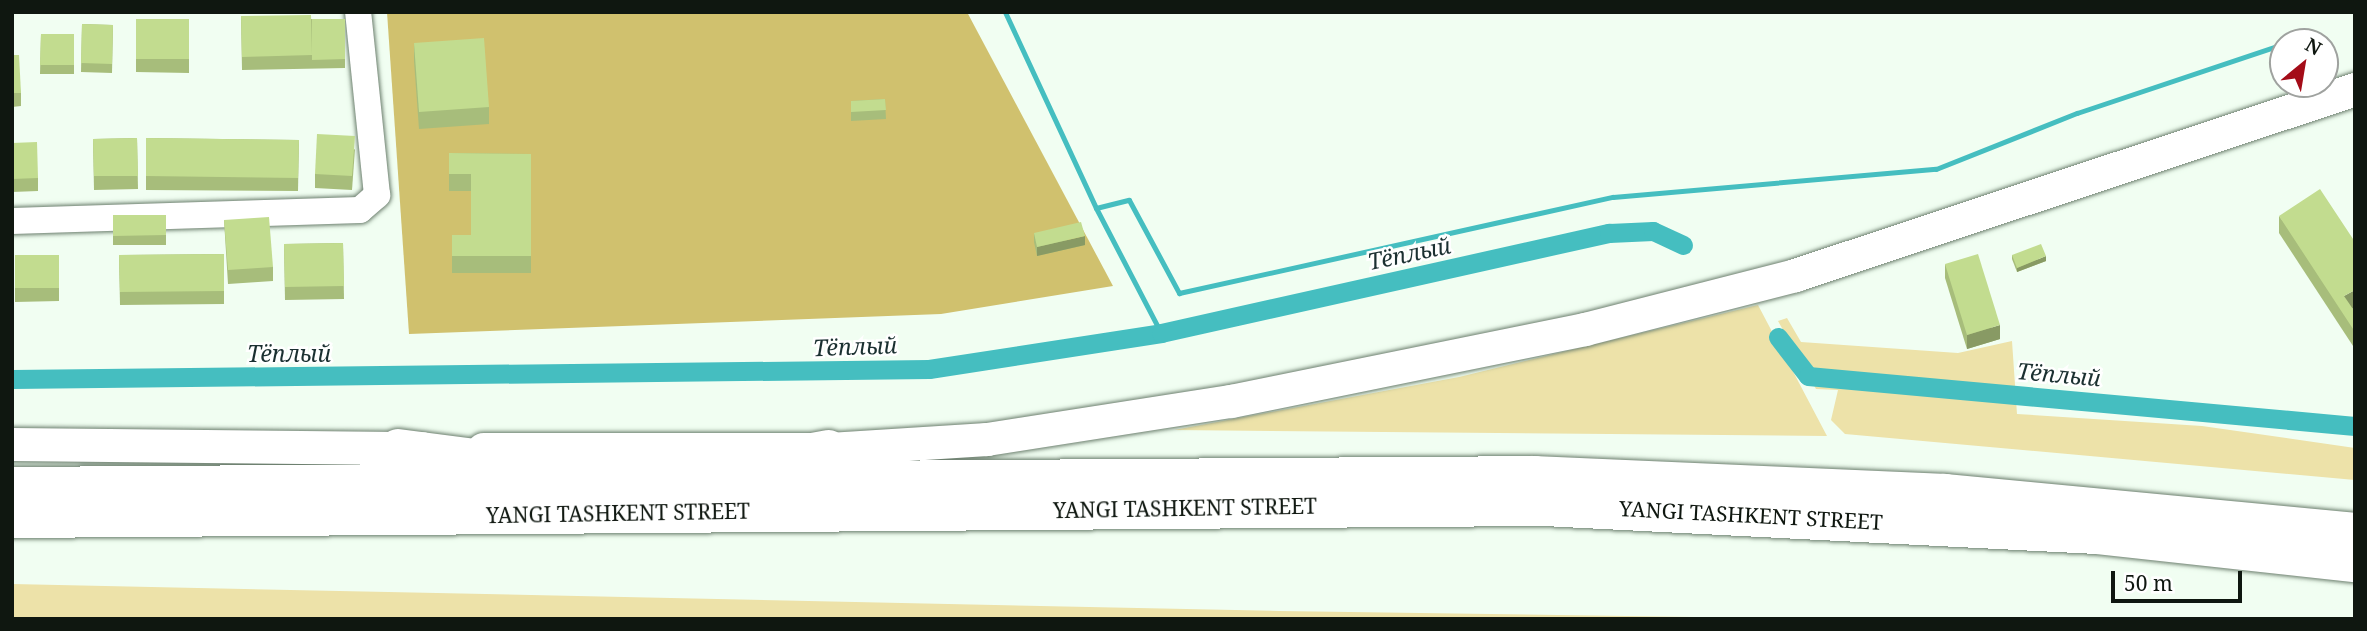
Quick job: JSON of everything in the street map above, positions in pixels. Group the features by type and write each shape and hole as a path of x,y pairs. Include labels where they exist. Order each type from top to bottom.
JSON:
{"highway":[{"path":"398,448 650,481 829,449"},
{"name":"YANGI TASHKENT STREET","path":"12,486 1397,474 1672,478 2083,503 2355,532"},
{"name":"YANGI TASHKENT STREET","path":"12,519 1544,507 2013,529 2355,563"}],"main road":[{"path":"12,444 829,449 987,439 1231,401 1585,329 1795,275 2355,89"}],"street":[{"path":"12,220 360,210 377,195 358,12"}],"shaded area":[{"path":"387,12 967,12 1113,286 941,314 409,334"},
{"path":"1758,305 1827,436 1174,430 1459,377"},
{"path":"1787,318 1801,342 1958,353 2012,341 2017,414 2202,426 2355,448 2355,480 1845,434 1831,420 1838,390 1816,389 1778,321"},
{"path":"12,584 1279,611 1829,619 12,619"}],"building":[{"path":"311,15 312,55 242,57 241,16"},
{"path":"136,19 189,19 189,59 136,59"},
{"path":"312,19 345,19 345,59 312,60"},
{"path":"82,24 113,25 112,64 81,63"},
{"path":"41,34 74,34 74,65 40,65"},
{"path":"484,38 489,107 419,112 414,43"},
{"path":"12,55 19,55 21,93 12,93"},
{"path":"885,99 886,110 851,112 851,101"},
{"path":"317,134 355,136 352,176 315,174"},
{"path":"137,138 138,176 94,176 93,139"},
{"path":"146,138 299,140 298,178 146,176"},
{"path":"37,142 38,178 12,179 12,143"},
{"path":"449,153 531,154 531,256 452,256 452,235 471,235 471,174 449,174"},
{"path":"2320,189 2355,242 2355,290 2344,296 2355,312 2355,332 2279,216"},
{"path":"113,215 166,215 166,235 113,236"},
{"path":"269,217 273,267 228,270 224,220"},
{"path":"1081,222 1085,236 1037,247 1034,233"},
{"path":"343,243 344,286 285,287 284,244"},
{"path":"2041,244 2046,256 2017,268 2012,255"},
{"path":"224,254 224,291 120,292 119,255"},
{"path":"1978,254 2000,325 1967,335 1945,264"},
{"path":"15,255 59,255 59,288 15,288"}],"waterway":[{"path":"1005,12 1096,208 1129,200 1179,293 1613,197 1936,169 2077,113 2269,49"},
{"path":"1096,208 1161,333"},
{"name":"Тёплый","path":"12,379 929,369 1161,333 1609,233 1653,231 1683,245"},
{"name":"Тёплый","path":"1778,337 1808,376 2355,426"}]}
